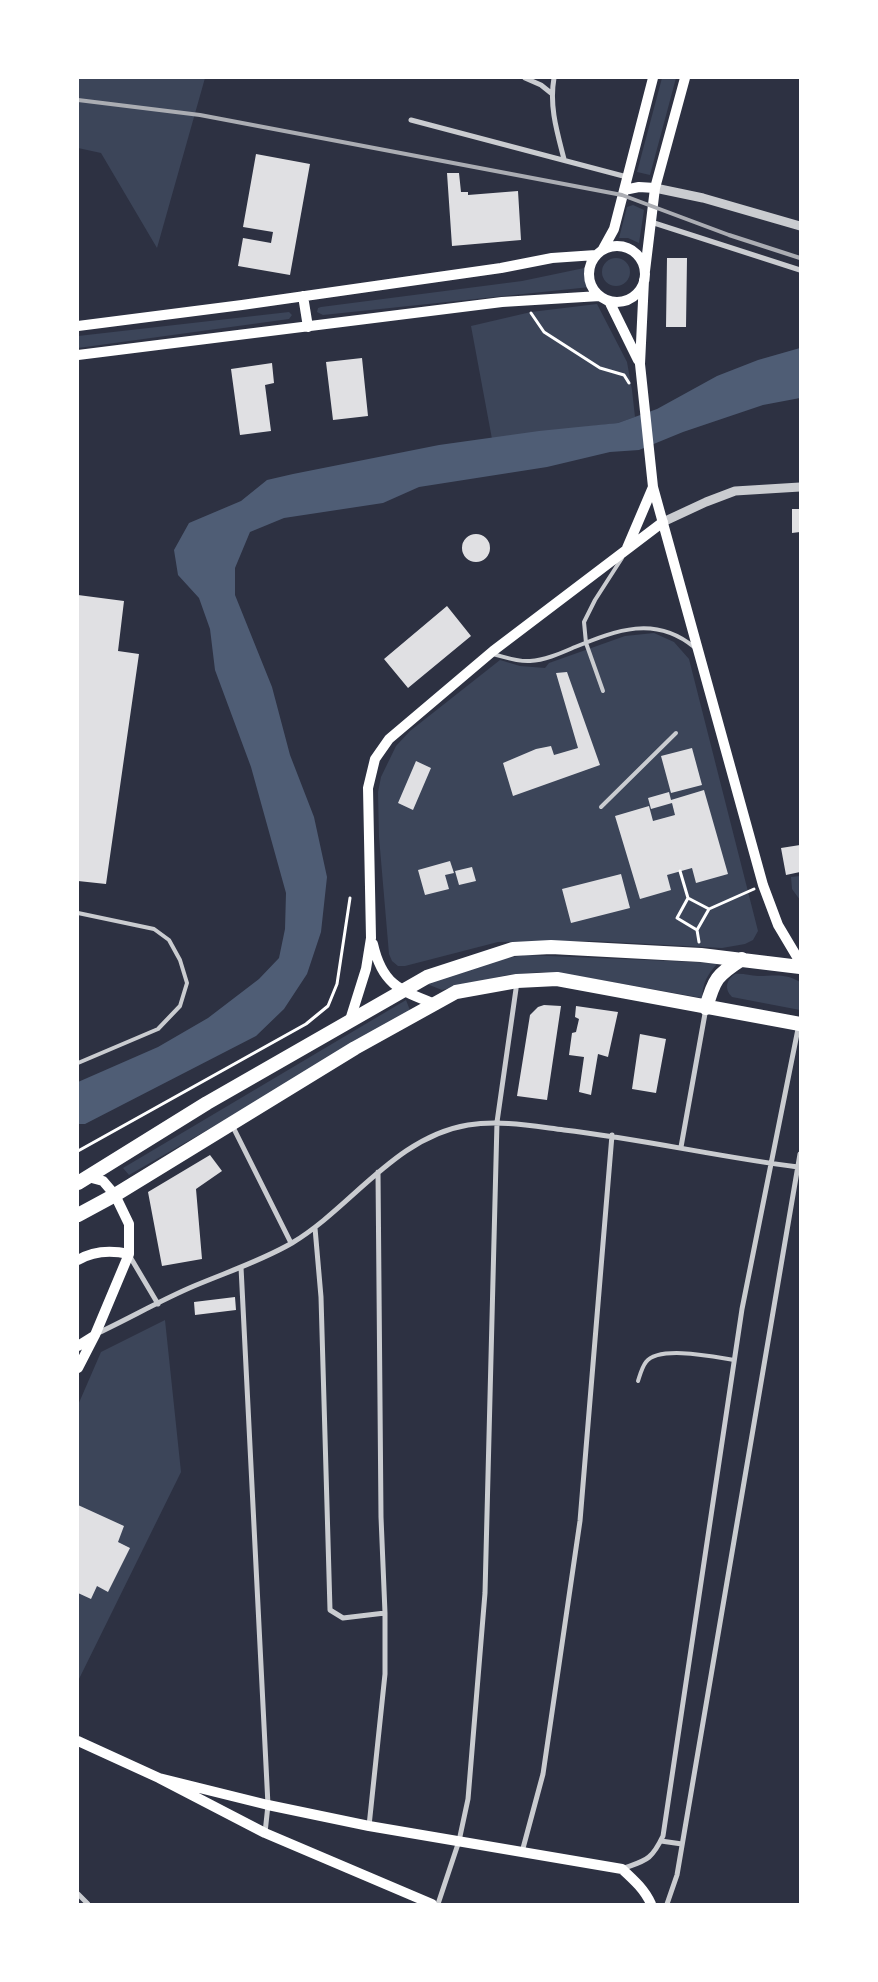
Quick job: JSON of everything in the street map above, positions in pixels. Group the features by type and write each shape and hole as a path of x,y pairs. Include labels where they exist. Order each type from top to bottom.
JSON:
{"highway":[{"path":"83,1180 206,1103 426,977 512,949 568,947 742,959 800,966"},
{"path":"706,1008 717,978 742,959"},
{"path":"78,1215 115,1195 355,1048 456,992 517,981 557,979 800,1024"}],"main road":[{"path":"640,364 622,325 604,298 594,290 589,272 591,263 614,228 653,78"},
{"path":"685,78 656,188 650,222 645,275 640,364 653,483 763,884 778,925 800,962"},
{"path":"624,190 639,186 656,188"},
{"path":"78,326 500,268 552,258 600,252 621,246 637,254 642,262 645,275 641,289 635,296 618,302 604,298 502,302 78,355"},
{"path":"303,296 308,327"},
{"path":"627,549 653,483"},
{"path":"350,1020 366,969 371,938 368,788 376,759 389,739 491,653 663,522"},
{"path":"371,938 382,970 402,991 435,1004"},
{"path":"78,1368 95,1335 129,1254 130,1240 129,1224 115,1195 103,1181 83,1180"},
{"path":"78,1260 91,1253 129,1254"},
{"path":"78,1346 95,1335"},
{"path":"78,1741 159,1778 265,1833 432,1904"},
{"path":"159,1778 268,1805 369,1826 622,1869 647,1895 651,1904"}],"street":[{"path":"525,78 541,85 551,93"},
{"path":"554,78 551,93 553,113 564,160"},
{"path":"411,120 627,177"},
{"path":"656,188 703,198 800,226"},
{"path":"650,222 800,270"},
{"path":"663,522 735,491 800,487"},
{"path":"438,1904 459,1841 468,1799 485,1593 497,1122 517,981"},
{"path":"681,1147 706,1008"},
{"path":"622,1869 642,1862 653,1855 663,1836 742,1309 770,1163 800,1024"},
{"path":"95,1335 192,1287 241,1267 291,1243 315,1228 378,1172 409,1150 433,1136 467,1125 497,1122 612,1135 798,1167"},
{"path":"231,1123 291,1243"},
{"path":"522,1853 542,1774 580,1521 612,1135"},
{"path":"667,1904 677,1875 800,1154"},
{"path":"369,1826 385,1674 385,1612 381,1517 378,1172"},
{"path":"315,1228 321,1296 330,1610 343,1618 385,1612"},
{"path":"129,1254 158,1304"},
{"path":"241,1267 268,1805 265,1833"},
{"path":"661,1841 682,1844"},
{"path":"78,1894 88,1904"}],"lane":[{"path":"602,691 586,643 584,622 595,600 627,549"},
{"path":"491,653 521,662 531,661 558,654 632,628 652,627 685,640 697,649"},
{"path":"602,806 676,734"},
{"path":"78,913 154,929 169,940 180,960 187,983 180,1006 158,1029 78,1063"},
{"path":"638,1381 646,1361 655,1356 691,1353 734,1360"}],"path":[{"path":"527,301 531,312 544,332 600,368 624,375 645,406"},
{"path":"680,871 688,898 709,910"},
{"path":"688,898 677,918 697,930 709,910 763,884"},
{"path":"78,1151 306,1024 328,1006 337,984 350,898"}],"shaded area":[{"path":"78,78 205,78 157,248 101,153 78,148"},
{"path":"662,78 676,78 650,175 637,172"},
{"path":"633,205 644,210 639,243 628,238 619,238 627,207"},
{"path":"616,258 626,262 630,272 626,282 616,286 606,282 602,272 606,262"},
{"path":"589,267 587,274 590,287 323,315 317,312 318,308 321,307 522,281"},
{"path":"597,304 627,362 635,417 618,423 492,439 471,326 531,312"},
{"path":"289,312 292,315 289,319 78,348 78,336"},
{"path":"800,348 800,398 763,405 683,432 639,450 610,452 547,467 419,487 383,503 284,518 250,532 235,568 235,595 272,687 290,755 314,817 327,877 321,932 307,974 284,1009 256,1036 85,1124 78,1124 78,1082 158,1047 208,1018 259,979 279,958 285,929 286,893 251,767 215,670 210,629 199,598 178,575 174,550 189,523 241,501 267,480 439,445 539,431 618,423 657,409 717,376 758,360"},
{"path":"654,633 674,642 689,659 758,931 753,940 745,944 722,948 594,941 498,942 405,966 398,966 392,961 389,954 379,837 378,792 381,777 396,746 410,731 500,660 520,666 545,668 549,663 625,636"},
{"path":"800,876 800,900 792,889 791,877"},
{"path":"525,955 718,963 706,979 702,998 584,977 541,972 507,975 442,990 427,984 483,962"},
{"path":"735,974 785,976 795,979 800,982 800,1010 732,997 729,994 727,985"},
{"path":"406,1000 411,1013 129,1175 123,1168"},
{"path":"165,1320 181,1472 78,1681 78,1405 101,1352"}],"building":[{"path":"256,154 310,164 290,275 238,266 243,238 271,243 273,232 243,227"},
{"path":"447,173 459,173 461,192 468,192 468,195 518,191 521,240 452,246"},
{"path":"667,258 687,258 686,327 666,327"},
{"path":"362,358 368,416 333,420 326,362"},
{"path":"272,363 274,383 265,385 271,431 240,435 231,369"},
{"path":"792,509 800,509 800,532 792,533"},
{"path":"476,534 486,538 490,548 486,558 476,562 466,558 462,548 466,538"},
{"path":"78,595 124,601 118,651 139,654 106,884 78,881"},
{"path":"447,606 471,636 408,688 384,659"},
{"path":"567,672 600,765 513,796 503,763 536,749 551,746 554,755 578,748 556,673"},
{"path":"692,748 702,785 671,793 661,756"},
{"path":"416,761 431,768 413,810 398,803"},
{"path":"704,790 728,874 696,883 692,868 667,875 671,890 640,899 615,816 649,806 653,821 675,815 672,803 651,809 648,798 669,792 671,800"},
{"path":"800,845 800,872 786,875 781,848"},
{"path":"450,861 454,873 445,875 449,889 425,895 418,870"},
{"path":"472,867 476,881 459,885 455,871"},
{"path":"621,874 630,908 571,923 562,889"},
{"path":"544,1005 561,1006 547,1100 517,1096 530,1015 538,1007"},
{"path":"576,1006 618,1012 608,1057 598,1054 591,1095 579,1092 584,1057 569,1055 572,1033 576,1032 579,1019 575,1017"},
{"path":"640,1034 666,1039 656,1093 632,1089"},
{"path":"210,1155 222,1171 196,1189 202,1259 162,1266 148,1192"},
{"path":"235,1297 236,1310 195,1315 194,1302"},
{"path":"78,1505 124,1526 118,1542 130,1548 108,1592 97,1586 91,1599 78,1593"}],"railway":[{"path":"78,100 200,115 622,195 729,235 800,258"}]}
